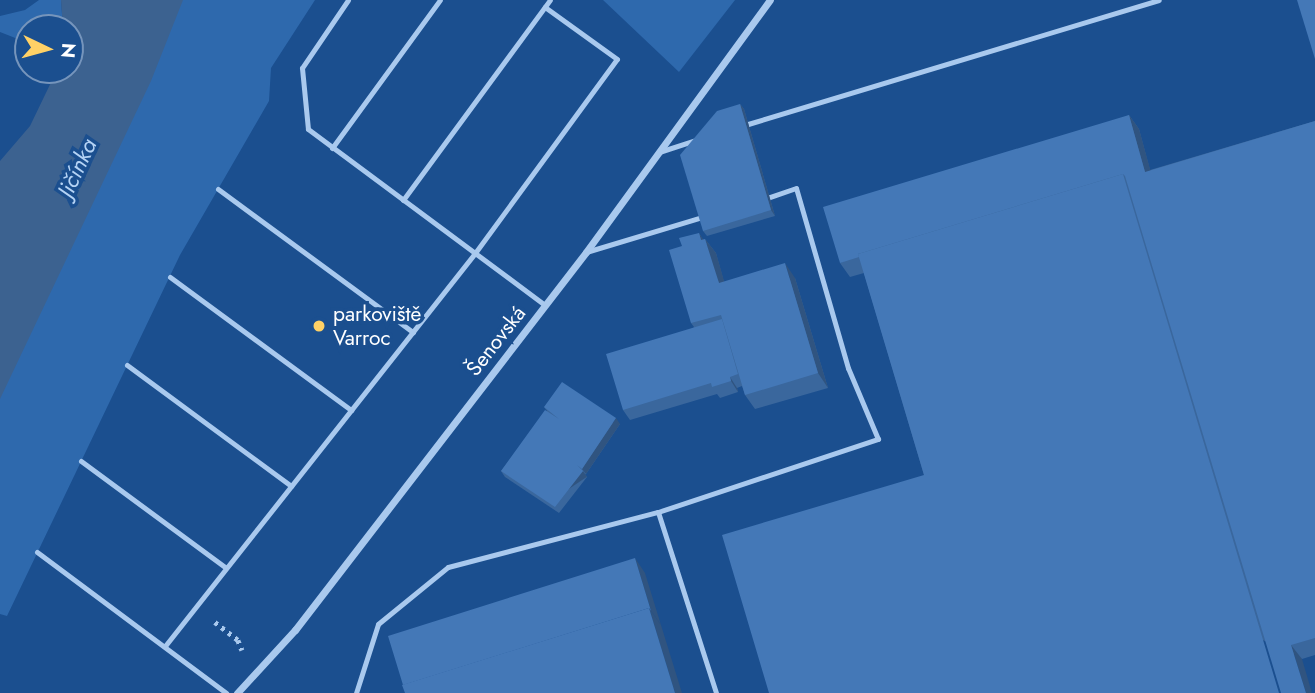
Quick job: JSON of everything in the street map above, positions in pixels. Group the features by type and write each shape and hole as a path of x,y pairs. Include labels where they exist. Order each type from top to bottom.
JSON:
{"street":[{"name":"Šenovská","path":"237,693 295,630 586,252 770,0"}],"lane":[{"path":"348,0 302,68 308,129 545,305"},
{"path":"332,148 440,0"},
{"path":"403,200 550,0"},
{"path":"748,124 1159,0"},
{"path":"164,646 475,253 617,59 545,7"},
{"path":"659,152 703,138"},
{"path":"356,693 378,624 449,567 658,512 878,439 848,369 796,188 769,197"},
{"path":"218,189 412,332"},
{"path":"586,252 702,217"},
{"path":"170,277 351,410"},
{"path":"127,365 291,486"},
{"path":"81,461 226,568"},
{"path":"658,512 716,693"},
{"path":"37,552 226,693"}],"path":[{"path":"196,606 238,640 252,676"}],"shaded area":[{"path":"39,0 61,0 62,14 14,14 14,38 0,32 0,16 25,10"},
{"path":"182,0 315,0 271,68 269,101 180,255 7,616 0,614 0,393"},
{"path":"603,0 735,0 679,72"}],"water":[{"name":"Jičínka","path":"61,0 183,0 151,81 0,399 0,161 30,126 50,84 84,84 84,14 62,14"}],"building":[{"path":"1297,0 1315,0 1315,59"},
{"path":"740,104 771,210 703,231 680,155 717,111"},
{"path":"1129,115 1145,172 1315,121 1315,638 1291,645 1306,693 1281,693 1123,174 858,254 859,257 840,263 823,207"},
{"path":"1123,174 1279,693 769,693 722,535 924,475 858,254"},
{"path":"699,233 701,240 705,239 719,283 785,263 818,373 745,395 721,315 691,323 669,250 682,246 679,238"},
{"path":"722,319 738,374 730,377 731,381 712,387 711,383 623,410 606,354"},
{"path":"562,382 616,418 582,469 577,465 583,471 555,507 501,471 545,410 559,419 544,407"},
{"path":"635,558 651,611 649,608 403,685 388,636"},
{"path":"649,608 675,693 405,693 402,685"}],"place":[{"name":"parkoviště Varroc","path":"319,326"}]}
